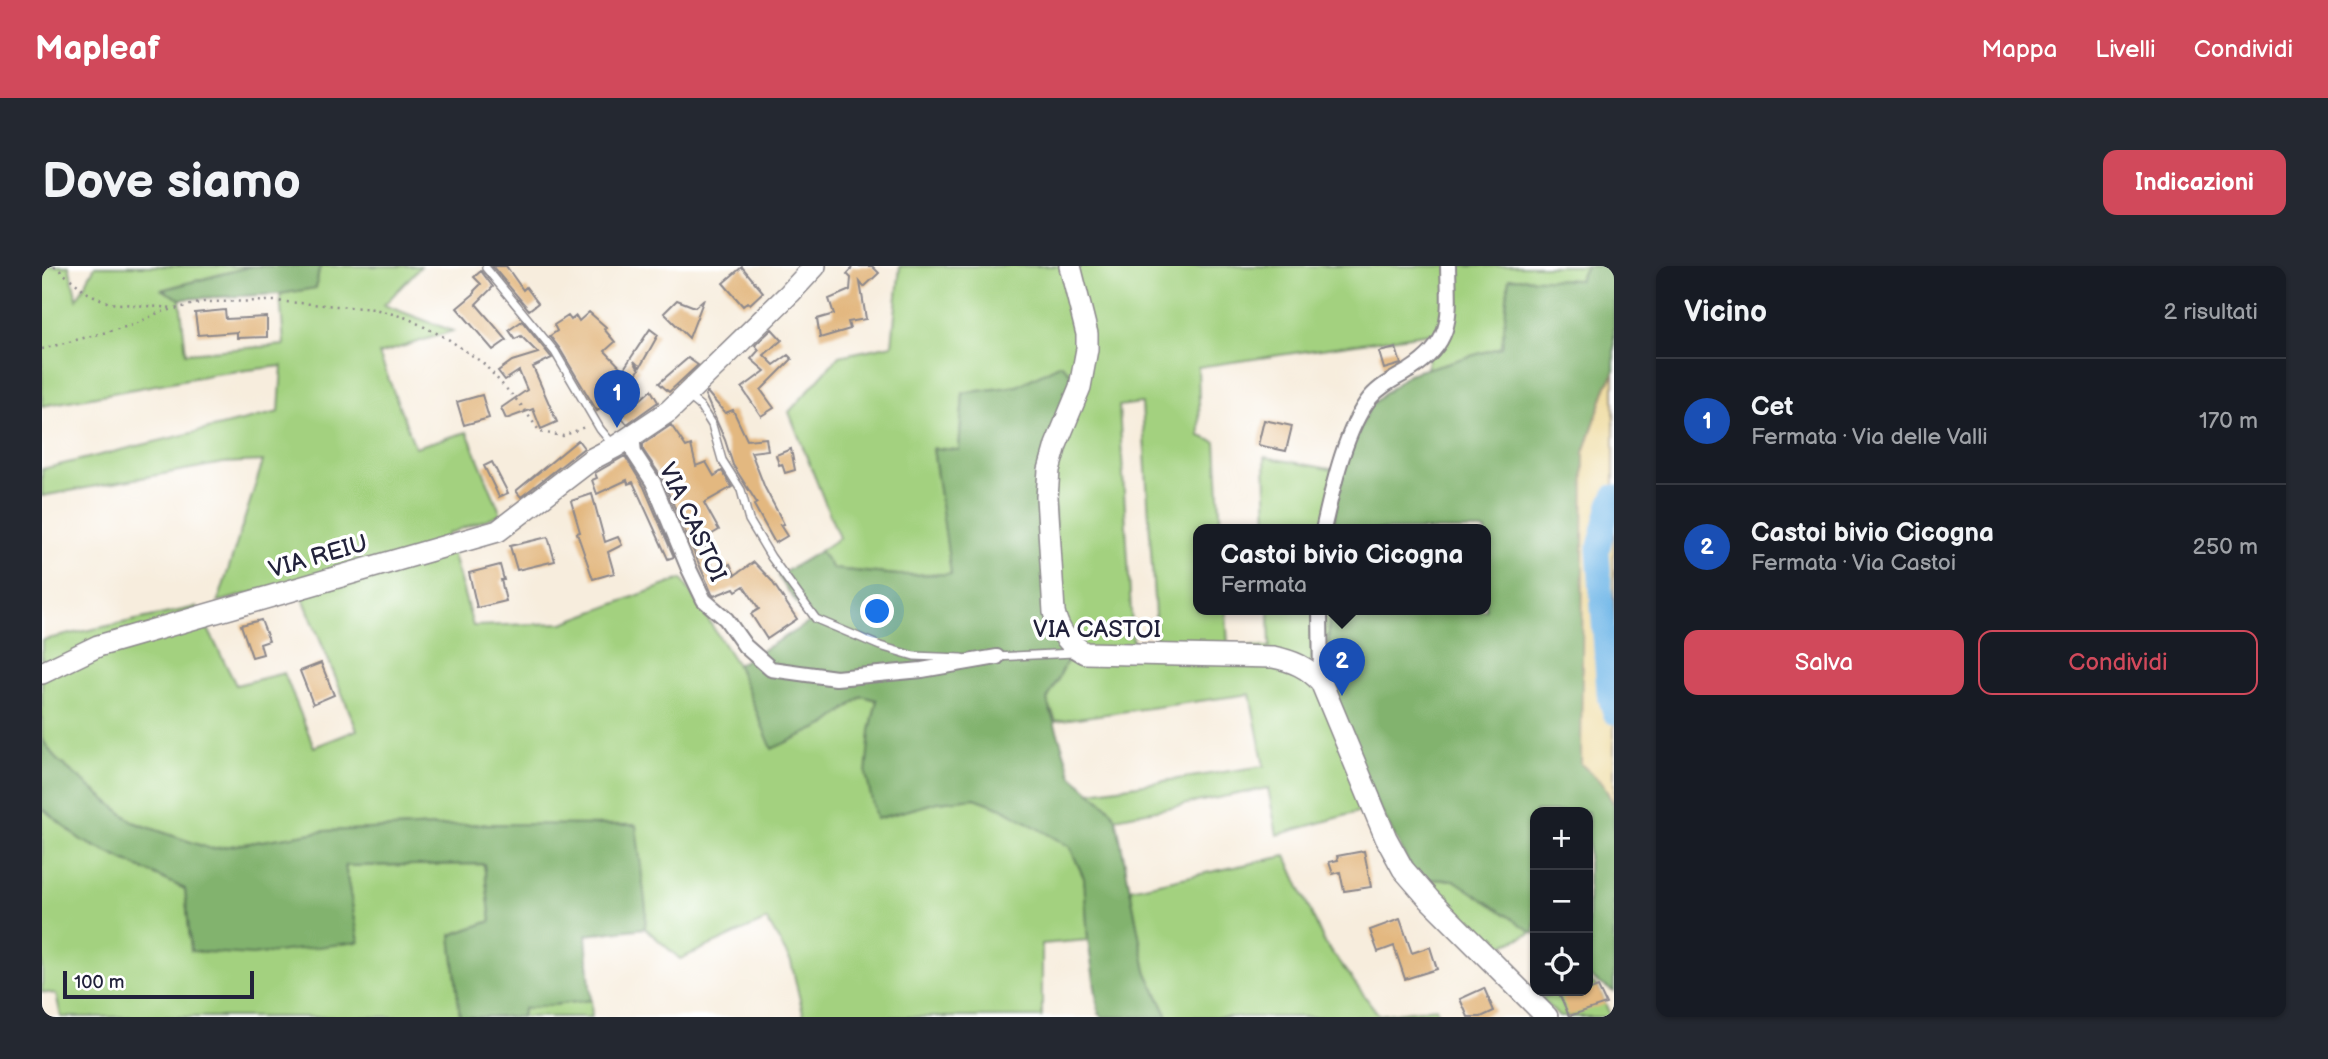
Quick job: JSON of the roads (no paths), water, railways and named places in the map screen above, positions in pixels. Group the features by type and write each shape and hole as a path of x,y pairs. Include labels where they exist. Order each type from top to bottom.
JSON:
{"street":[{"name":"VIA REIU","path":"42,673 99,646 498,531 592,458 668,411 815,266"},
{"path":"1070,266 1087,334 1087,361 1080,387 1056,445 1049,470 1047,498 1056,622 1066,639 1085,653"},
{"path":"1325,524 1341,460 1364,406 1381,387 1433,353 1443,336 1448,313 1448,266"},
{"name":"VIA CASTOI","path":"623,441 653,482 704,600 771,669 836,678 922,670 997,657"},
{"path":"1320,615 1321,682 1386,838 1403,869 1429,899 1547,1017"},
{"name":"VIA CASTOI","path":"1085,653 1273,657 1297,663 1321,682"}],"lane":[{"path":"486,268 555,352 596,421 623,441"},
{"name":"VIA CASTOI","path":"686,394 699,406 712,425 723,460 741,491 754,530 816,619 880,646 914,656 964,658 1085,653"}],"waterway":[{"path":"1614,496 1598,550 1608,693 1614,713"}],"place":[{"name":"Cet","path":"617,428"},
{"name":"Castoi bivio Cicogna","path":"1342,696"}]}
